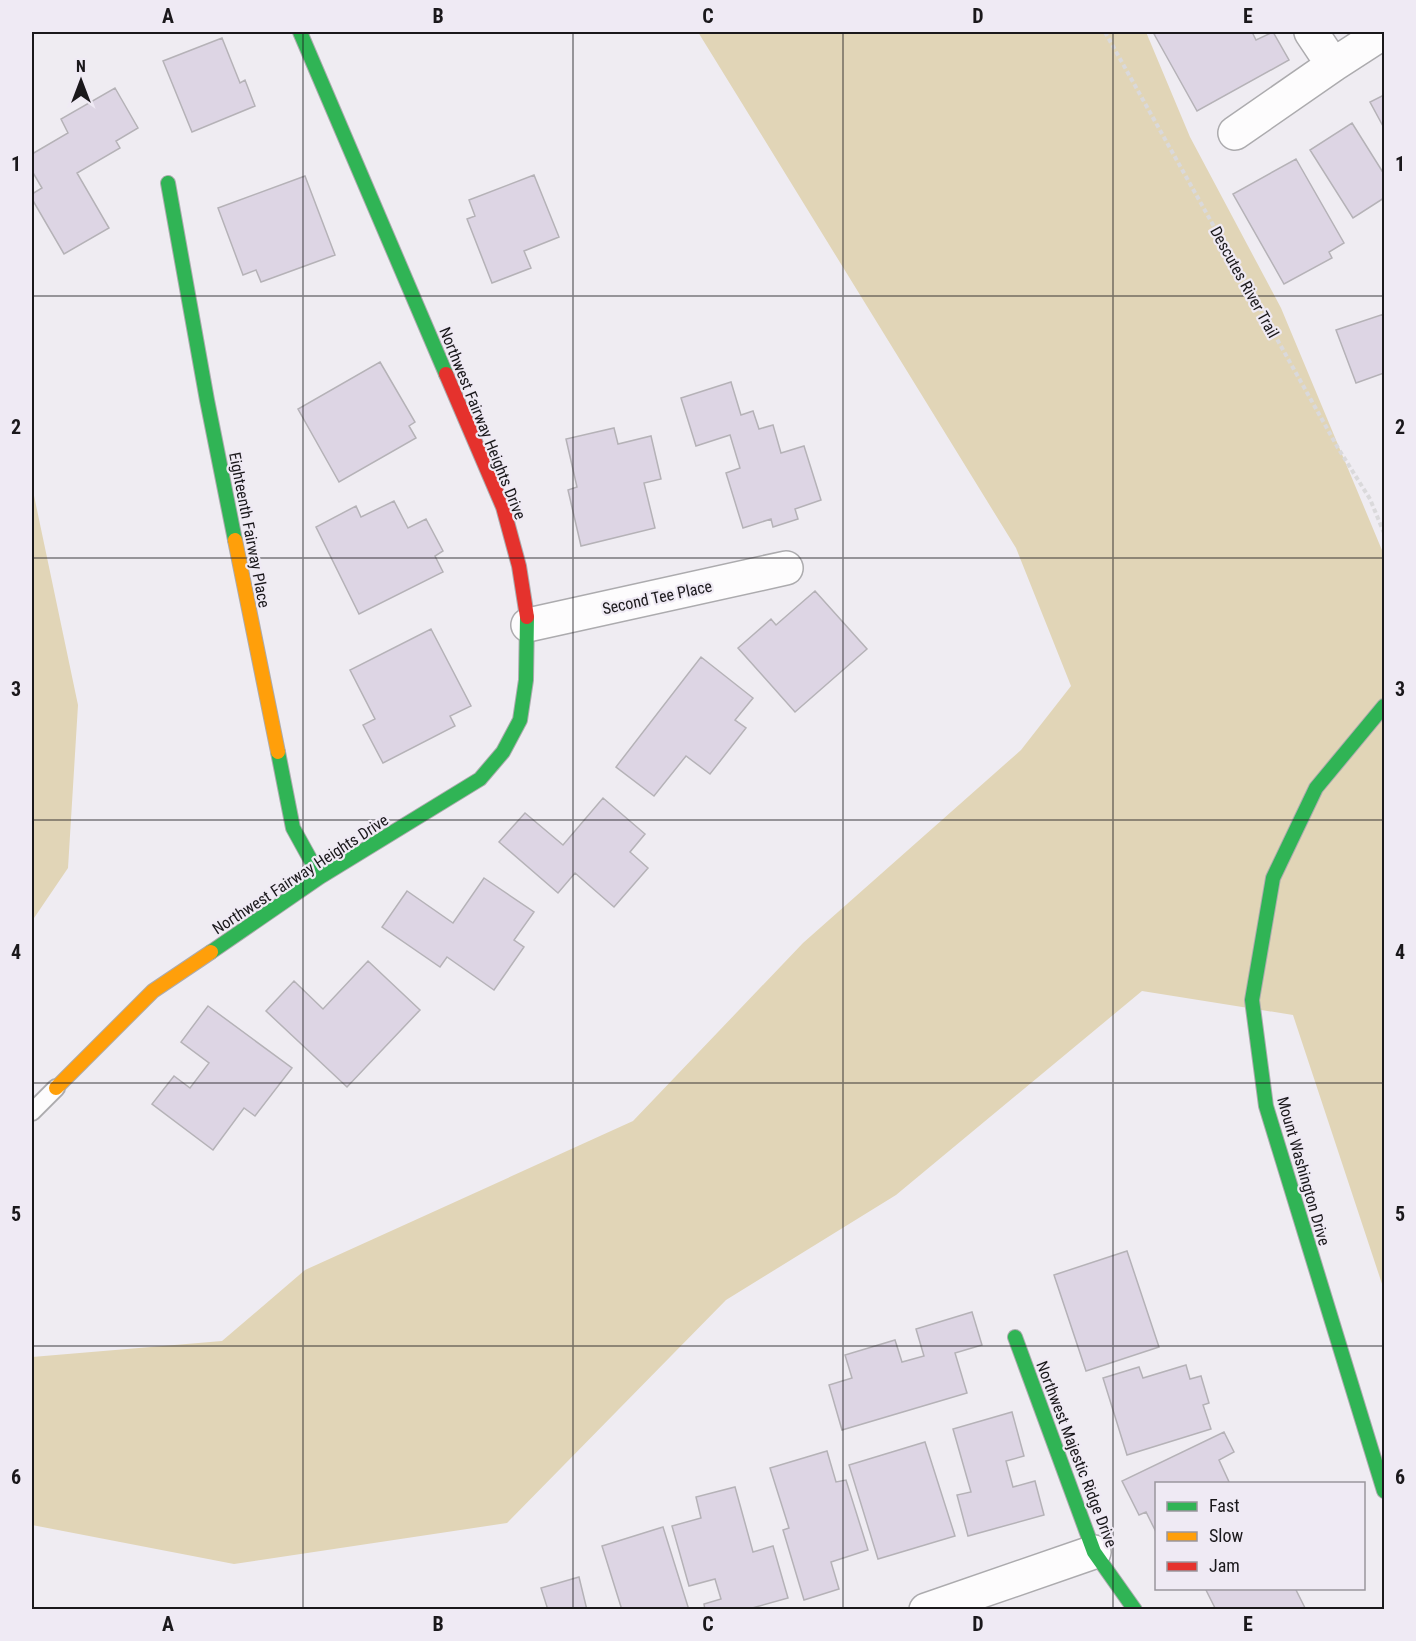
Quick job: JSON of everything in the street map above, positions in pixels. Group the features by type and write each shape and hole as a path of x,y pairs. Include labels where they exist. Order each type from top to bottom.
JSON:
{"street":[{"name":"Northwest Fairway Heights Drive","path":"56,1088 153,991 320,877 480,779 503,752 520,720 526,680 528,625 519,566 503,507 300,32"},
{"path":"1311,32 1333,65"},
{"path":"1235,132 1384,32"},
{"name":"Eighteenth Fairway Place","path":"168,183 207,400 292,828 320,877"},
{"name":"Second Tee Place","path":"528,625 786,568"},
{"name":"Mount Washington Drive","path":"1384,706 1316,788 1273,878 1251,1000 1266,1106 1384,1491"},
{"name":"Northwest Majestic Ridge Drive","path":"1015,1337 1094,1552 1135,1610"},
{"path":"926,1610 1094,1552"}],"lane":[{"path":"32,1112 56,1088"}],"path":[{"name":"Descutes River Trail","path":"1105,32 1338,448 1370,499 1384,533"}],"shaded area":[{"path":"698,32 1146,32 1190,137 1281,308 1384,555 1384,1290 1293,1015 1142,991 896,1195 726,1300 507,1523 234,1564 32,1525 32,1357 222,1341 305,1270 633,1121 803,943 1021,750 1071,686 1016,548"},
{"path":"32,486 78,705 68,868 32,921"}],"building":[{"path":"1159,32 1252,32 1256,40 1273,32 1289,60 1197,111 1154,34"},
{"path":"222,38 240,83 245,80 255,106 192,132 163,61"},
{"path":"115,88 138,128 116,141 120,148 77,173 109,228 64,254 32,199 32,194 42,188 32,171 32,154 68,133 61,119"},
{"path":"1384,95 1384,128 1370,102"},
{"path":"1352,123 1384,174 1384,198 1353,218 1310,150"},
{"path":"1296,159 1344,243 1329,252 1332,258 1284,284 1233,194"},
{"path":"534,175 559,237 524,251 531,268 492,283 467,219 475,216 469,200"},
{"path":"305,176 335,255 261,282 256,270 243,275 218,208"},
{"path":"1384,314 1384,373 1356,383 1336,330"},
{"path":"380,362 415,422 409,426 416,438 339,482 298,409"},
{"path":"731,382 741,415 753,411 759,429 773,425 781,453 804,446 821,500 795,509 798,519 773,527 771,519 743,528 726,473 740,468 730,435 696,446 681,398"},
{"path":"614,428 618,444 651,436 661,479 644,483 655,528 581,546 568,490 577,487 566,439"},
{"path":"394,501 408,528 426,519 443,551 435,556 443,572 359,614 316,527 356,506 361,517"},
{"path":"815,591 867,649 795,712 738,648 771,619 776,625"},
{"path":"431,629 471,706 450,716 455,726 383,763 363,725 375,719 350,670"},
{"path":"701,657 753,698 735,720 746,728 710,774 686,756 654,796 616,767"},
{"path":"603,798 645,834 630,852 648,868 614,907 575,873 558,893 499,842 525,813 563,845"},
{"path":"484,878 534,912 514,940 524,947 494,990 447,957 440,967 382,927 407,891 453,923"},
{"path":"368,961 420,1010 347,1087 266,1011 294,981 323,1009"},
{"path":"208,1006 292,1068 255,1116 244,1108 213,1150 152,1104 174,1076 190,1088 209,1063 181,1042"},
{"path":"1127,1251 1159,1347 1086,1371 1054,1275"},
{"path":"972,1312 982,1345 955,1353 967,1393 842,1430 829,1385 852,1378 845,1355 895,1340 902,1362 924,1356 916,1329"},
{"path":"1186,1365 1190,1379 1201,1376 1209,1403 1203,1405 1211,1429 1127,1455 1103,1378 1139,1367 1143,1378"},
{"path":"1012,1412 1024,1456 1006,1461 1013,1487 1035,1481 1044,1515 968,1536 957,1495 971,1492 953,1429"},
{"path":"1224,1432 1234,1452 1219,1460 1229,1482 1155,1482 1155,1530 1146,1512 1139,1515 1122,1481"},
{"path":"925,1442 955,1536 878,1559 849,1465"},
{"path":"827,1451 836,1482 846,1480 868,1550 831,1562 839,1589 804,1600 783,1530 789,1528 770,1468"},
{"path":"735,1487 753,1552 773,1546 788,1598 745,1610 705,1610 704,1604 721,1599 715,1579 689,1586 672,1526 701,1518 696,1497"},
{"path":"663,1527 689,1610 622,1610 602,1546"},
{"path":"579,1577 587,1610 548,1610 541,1588"},
{"path":"1206,1590 1296,1590 1306,1610 1216,1610"}],"traffic: fast":[{"path":"300,32 446,374"},
{"path":"168,183 235,540"},
{"path":"211,952 320,877 480,779 503,752 520,720 526,680 527,617"},
{"path":"1384,706 1316,788 1273,878 1252,1000 1266,1106 1384,1491"},
{"path":"278,752 293,828 320,877"},
{"path":"1015,1337 1094,1552 1135,1610"}],"traffic: slow":[{"path":"235,540 278,752"},
{"path":"56,1088 153,991 211,952"}],"traffic: jam":[{"path":"446,374 503,507 519,566 527,617"}]}
